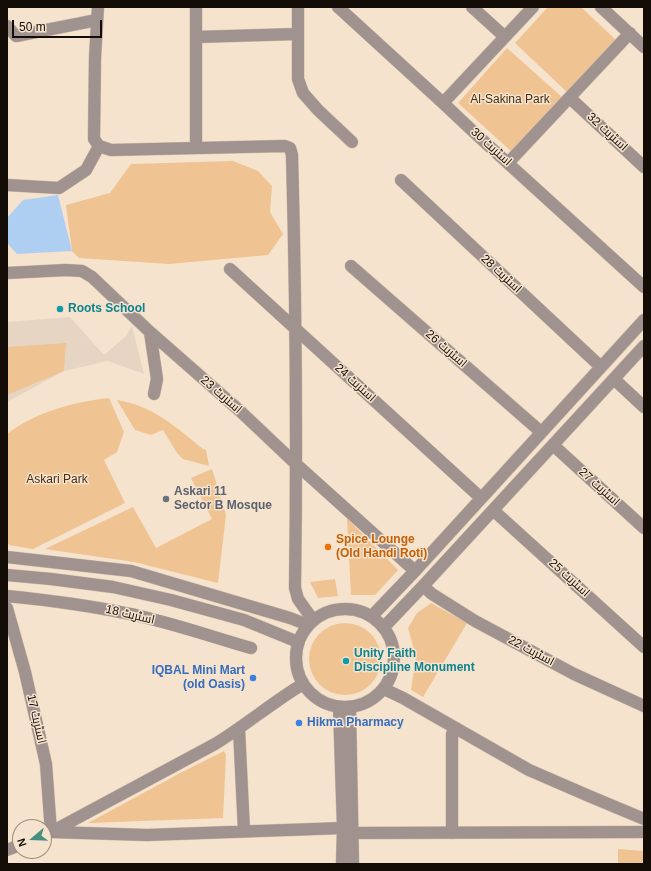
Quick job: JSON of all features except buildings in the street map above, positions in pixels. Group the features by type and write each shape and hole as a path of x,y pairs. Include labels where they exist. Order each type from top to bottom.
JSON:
{"street":[{"path":"98,7 95,58 94,139 99,146 111,150 285,146 290,148 292,155 296,282 295,588 298,599 310,623"},
{"path":"196,7 196,148"},
{"path":"298,7 298,79 303,93 318,110 352,142"},
{"name":"اسٹریٹ 30","path":"338,7 644,287"},
{"path":"472,7 505,37"},
{"path":"443,103 533,7"},
{"path":"601,7 644,46"},
{"path":"7,26 16,36 97,20"},
{"path":"508,163 630,33"},
{"path":"196,37 297,34"},
{"name":"اسٹریٹ 32","path":"570,98 644,167"},
{"path":"7,185 59,188 86,170 99,146"},
{"name":"اسٹریٹ 28","path":"401,180 602,367"},
{"name":"اسٹریٹ 26","path":"351,266 542,432"},
{"name":"اسٹریٹ 24","path":"230,269 481,498"},
{"name":"اسٹریٹ 23","path":"7,273 66,270 82,271 92,277 150,332 240,411 296,464 416,571"},
{"path":"372,616 416,571 644,321"},
{"path":"150,332 157,379 154,394"},
{"path":"384,627 644,346"},
{"path":"614,379 644,407"},
{"name":"اسٹریٹ 27","path":"553,445 644,528"},
{"name":"اسٹریٹ 25","path":"493,510 644,647"},
{"path":"7,557 131,571 310,623"},
{"path":"7,575 113,586 244,620 298,642"},
{"name":"اسٹریٹ 22","path":"423,586 432,594 482,624 574,674 644,706"},
{"name":"اسٹریٹ 18","path":"7,596 64,602 126,613 251,648"},
{"name":"اسٹریٹ 17","path":"7,608 25,672 46,764 48,819"},
{"path":"342,608 357,610 372,616 384,627 391,638 394,651 394,664 391,677 384,688 369,701 345,707 329,704 319,700 310,693 299,674 296,664 298,642 310,623 326,612 342,608"},
{"path":"52,831 194,756 239,729 286,695 304,684"},
{"path":"384,688 529,770 644,819"},
{"path":"345,707 348,831 353,864"},
{"path":"452,833 452,734 456,728"},
{"path":"239,729 244,831"},
{"path":"52,833 147,835 244,831 452,833 644,832"},
{"path":"342,864 348,831"}],"shaded area":[{"path":"70,317 104,355 126,336 132,326 144,374 108,361 64,371 7,402 7,322"}],"green space":[{"path":"548,7 581,7 616,40 568,93 515,43"},
{"name":"Al-Sakina Park","path":"507,48 563,98 513,153 458,103"},
{"path":"233,161 258,171 272,186 270,212 283,234 268,255 169,264 79,258 72,251 66,205 110,193 131,164"},
{"path":"66,343 64,371 7,395 7,347"},
{"name":"Askari Park","path":"109,398 124,432 117,452 104,460 125,503 33,549 9,545 7,542 7,434 18,426 55,409 82,402"},
{"path":"117,400 142,407 173,425 206,450 209,466 183,459 177,453 163,430 151,435 135,430"},
{"path":"212,469 226,515 218,583 134,562 45,549 133,507 156,548 212,519 191,478"},
{"path":"347,518 398,570 375,595 351,595"},
{"path":"335,579 338,596 318,598 310,582"},
{"path":"431,603 467,623 423,697 411,690 416,657 408,628 417,613"},
{"path":"345,623 365,629 375,639 381,659 375,679 365,689 345,695 325,689 315,679 309,659 315,639 325,629"},
{"path":"224,751 226,755 223,818 88,823 184,771"},
{"path":"618,849 644,851 644,864 618,864"}],"water":[{"path":"58,195 72,251 17,254 7,243 7,218 23,200"}],"place":[{"name":"Roots School","path":"60,309"},
{"name":"Askari 11 Sector B Mosque","path":"166,499"},
{"name":"Spice Lounge (Old Handi Roti)","path":"328,547"},
{"name":"Unity Faith Discipline Monument","path":"346,661"},
{"name":"IQBAL Mini Mart (old Oasis)","path":"253,678"},
{"name":"Hikma Pharmacy","path":"299,723"}]}
